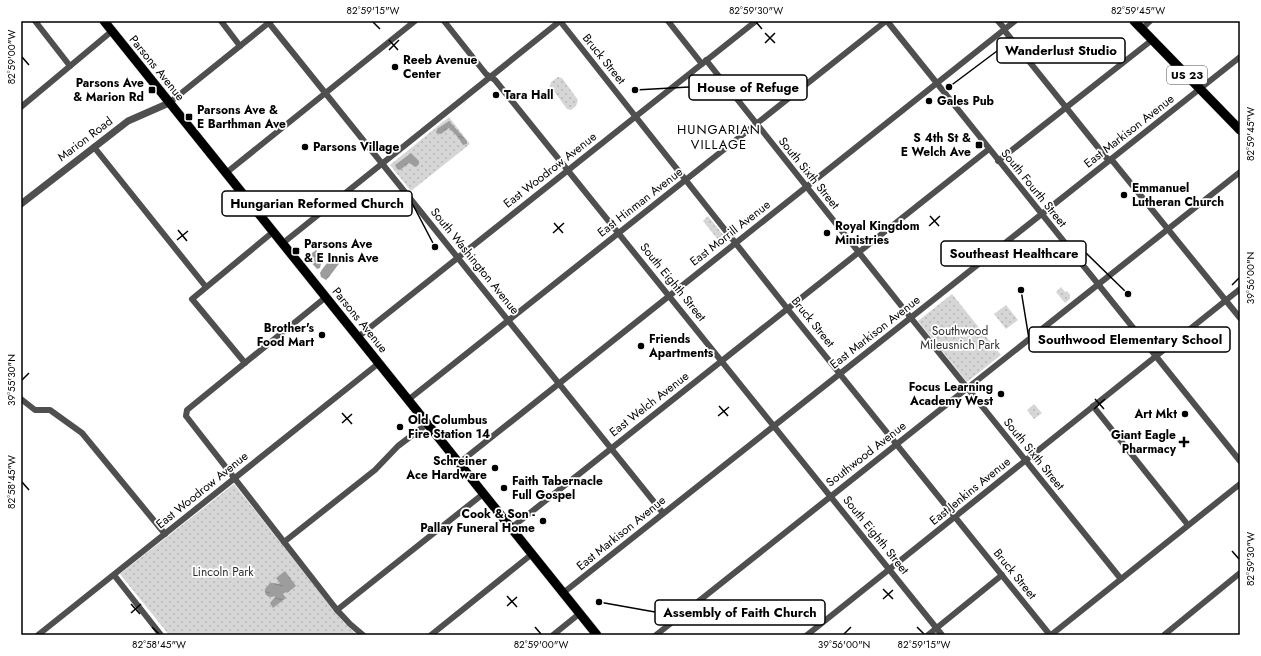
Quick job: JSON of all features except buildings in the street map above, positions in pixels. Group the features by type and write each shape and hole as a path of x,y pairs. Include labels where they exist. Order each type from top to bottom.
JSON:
{"main road":[{"name":"Parsons Avenue","path":"104,21 597,635"},
{"name":"US 23","path":"1134,21 1240,130"}],"street":[{"path":"35,21 70,66"},
{"path":"220,21 240,46"},
{"path":"226,173 415,21"},
{"name":"South Eighth Street","path":"444,21 486,74 495,80 568,169 942,635"},
{"path":"283,243 560,21"},
{"name":"Bruck Street","path":"560,21 840,374 1051,635"},
{"name":"South Sixth Street","path":"668,21 756,124 1121,579"},
{"name":"East Woodrow Avenue","path":"358,337 755,21"},
{"name":"South Fourth Street","path":"886,21 1240,461"},
{"name":"East Hinman Avenue","path":"408,400 886,21"},
{"path":"998,21 1066,107 1240,318"},
{"name":"East Morrill Avenue","path":"458,462 1016,21"},
{"path":"1142,29 1150,21"},
{"path":"169,103 270,22"},
{"name":"South Washington Avenue","path":"270,22 325,93 611,448 661,515"},
{"path":"21,107 112,32"},
{"path":"998,161 1152,40"},
{"name":"East Markison Avenue","path":"563,593 1240,57"},
{"name":"Marion Road","path":"21,204 131,118 169,103"},
{"path":"94,147 206,287"},
{"name":"East Welch Avenue","path":"511,528 989,149"},
{"name":"Southwood Avenue","path":"656,635 1240,172"},
{"path":"245,363 192,299 274,232"},
{"name":"East Jenkins Avenue","path":"807,635 1240,288"},
{"path":"326,297 187,410 186,416 337,610 363,635"},
{"name":"East Woodrow Avenue","path":"38,635 379,363"},
{"path":"21,399 35,410 50,410 82,433 165,534"},
{"path":"1093,406 1188,525"},
{"path":"284,542 375,470 398,446 427,424"},
{"path":"1051,635 1240,484"},
{"path":"337,610 483,494"},
{"path":"431,635 532,554"},
{"path":"1164,635 1240,573"},
{"path":"114,575 161,635"},
{"path":"928,635 1002,576"},
{"path":"552,635 580,614"}],"green space":[{"path":"558,77 562,78 578,100 576,106 571,110 567,109 550,86 551,82"},
{"path":"449,117 470,144 411,191 390,165"},
{"path":"708,216 728,241 723,246 703,221"},
{"path":"1061,287 1070,295 1070,299 1065,303 1056,292"},
{"name":"Southwood Mileusnich Park","path":"952,294 1001,355 967,382 918,321"},
{"path":"1006,305 1018,320 1006,329 994,314"},
{"path":"1034,404 1042,413 1034,419 1027,410"},
{"name":"Lincoln Park","path":"234,484 344,623 357,635 169,635 120,574"}],"water":[{"path":"449,121 467,141 467,144 463,145 449,128 441,134 436,133 437,129"},
{"path":"411,153 419,161 419,164 416,167 409,163 400,170 397,169 395,165"},
{"path":"316,250 321,261 320,268 317,269 309,260 308,256"},
{"path":"340,254 343,259 330,276 326,280 321,277 320,273 324,267"},
{"path":"285,571 296,586 287,593 286,592 283,594 286,598 273,608 270,603 275,596 267,596 265,589 270,583 280,583 276,578"}],"place":[{"name":"Reeb Avenue Center","path":"395,67"},
{"name":"Wanderlust Studio","path":"949,87"},
{"name":"Parsons Ave & Marion Rd","path":"152,90"},
{"name":"House of Refuge","path":"635,90"},
{"name":"Tara Hall","path":"496,95"},
{"name":"Gales Pub","path":"929,101"},
{"name":"Parsons Ave & E Barthman Ave","path":"189,117"},
{"name":"S 4th St & E Welch Ave","path":"979,145"},
{"name":"Parsons Village","path":"305,147"},
{"name":"Emmanuel Lutheran Church","path":"1124,195"},
{"name":"Royal Kingdom Ministries","path":"827,233"},
{"name":"Hungarian Reformed Church","path":"435,247"},
{"name":"Parsons Ave & E Innis Ave","path":"296,251"},
{"name":"Southwood Elementary School","path":"1021,290"},
{"name":"Southeast Healthcare","path":"1128,294"},
{"name":"Brother's Food Mart","path":"322,335"},
{"name":"Friends Apartments","path":"641,346"},
{"name":"Focus Learning Academy West","path":"1001,394"},
{"name":"Art Mkt","path":"1185,414"},
{"name":"Old Columbus Fire Station 14","path":"400,427"},
{"name":"Giant Eagle Pharmacy","path":"1184,442"},
{"name":"Schreiner Ace Hardware","path":"495,468"},
{"name":"Faith Tabernacle Full Gospel","path":"504,488"},
{"name":"Cook & Son - Pallay Funeral Home","path":"543,521"},
{"name":"Assembly of Faith Church","path":"599,602"}],"district":[{"name":"HUNGARIAN VILLAGE","path":"719,136"}]}
